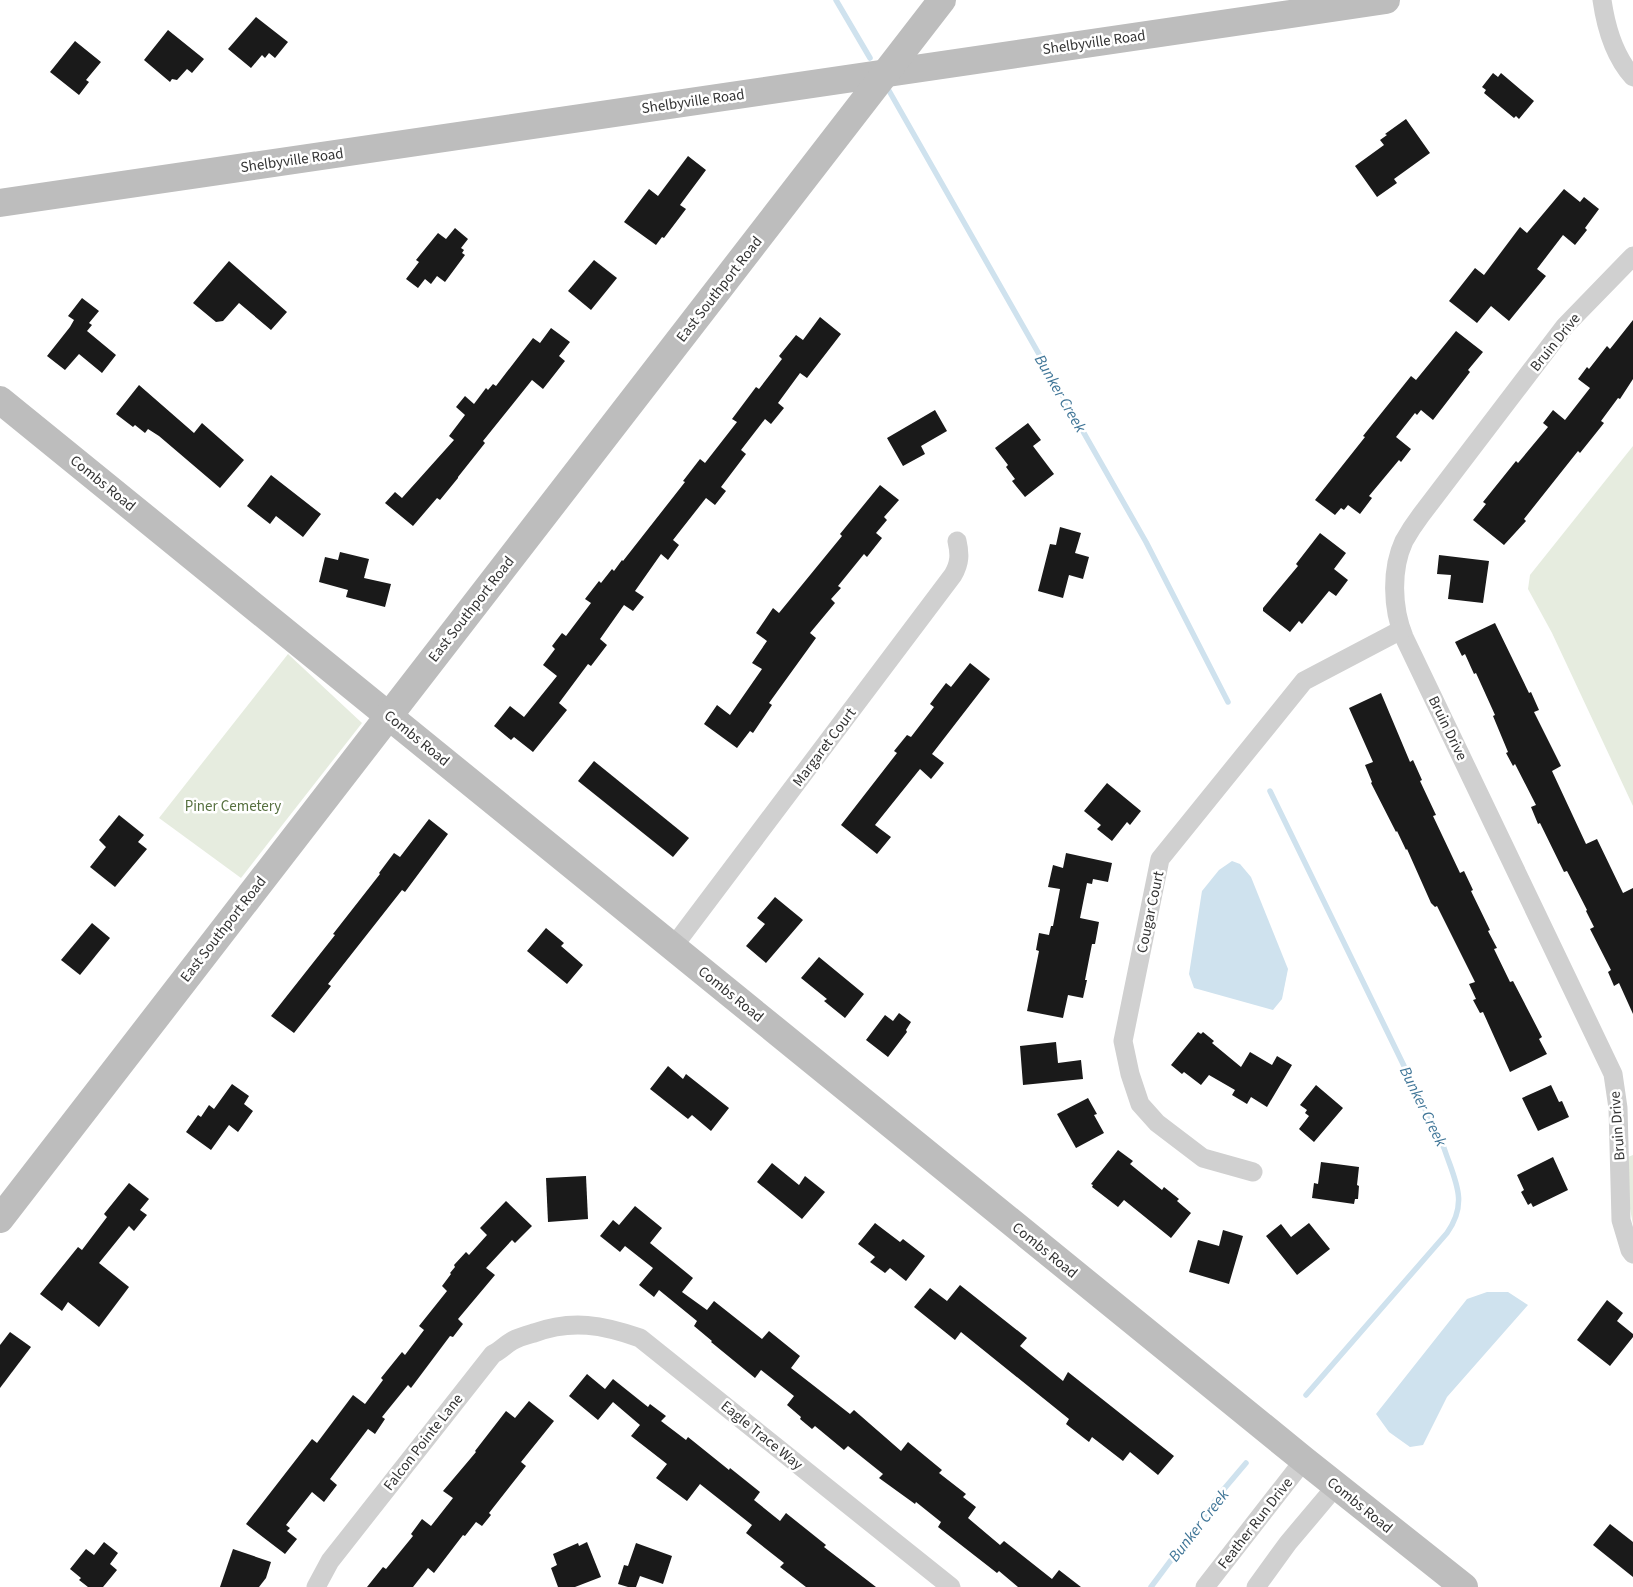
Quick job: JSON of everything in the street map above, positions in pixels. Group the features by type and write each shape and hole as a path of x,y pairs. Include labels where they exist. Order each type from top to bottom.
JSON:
{"main road":[{"name":"East Southport Road","path":"0,1219 942,0"},
{"name":"Shelbyville Road","path":"0,203 1386,0"},
{"name":"Combs Road","path":"0,400 1336,1486 1464,1587"}],"street":[{"path":"1602,0 1612,43 1625,68 1633,77"},
{"name":"Bruin Drive","path":"1633,256 1566,326 1421,515 1404,542 1396,568 1396,606 1401,630 1613,1074 1618,1108 1621,1220 1633,1254"},
{"name":"Margaret Court","path":"673,947 953,575 957,568 959,556 958,541"},
{"name":"Cougar Court","path":"1253,1172 1203,1158 1156,1123 1140,1104 1130,1074 1123,1041 1160,859 1304,681 1401,630"},
{"name":"Eagle Trace Way","path":"555,1326 586,1324 616,1330 640,1338 945,1585"},
{"name":"Falcon Pointe Lane","path":"316,1587 330,1562 493,1354 512,1341 555,1326"},
{"name":"Feather Run Drive","path":"1205,1587 1304,1460"},
{"path":"1256,1587 1288,1543 1336,1486"}],"green space":[{"path":"1633,446 1633,806 1552,633 1528,589 1530,575"},
{"name":"Piner Cemetery","path":"288,654 362,723 241,878 159,818"},
{"path":"1633,1155 1633,1225 1629,1203 1628,1157"}],"water":[{"path":"1232,861 1240,864 1251,877 1288,969 1282,999 1273,1010 1194,988 1189,974 1202,891 1219,870"},
{"path":"1487,1292 1508,1292 1528,1305 1447,1397 1423,1445 1410,1447 1389,1432 1376,1414 1467,1299"}],"building":[{"path":"256,17 288,42 275,58 269,53 265,58 262,55 251,68 228,49"},
{"path":"168,30 204,59 192,73 187,69 177,80 172,79 170,82 144,60"},
{"path":"75,41 101,62 86,80 89,82 79,95 50,72"},
{"path":"1493,73 1498,77 1501,73 1534,101 1519,119 1516,116 1514,118 1484,93 1486,90 1482,87"},
{"path":"1406,119 1430,153 1394,179 1397,183 1377,197 1355,166 1384,145 1380,140 1387,135 1385,134"},
{"path":"688,156 706,170 680,205 686,209 664,238 662,237 656,245 624,222 649,189 658,196"},
{"path":"1564,189 1580,202 1584,197 1599,209 1585,228 1587,230 1575,245 1563,235 1537,269 1546,276 1509,321 1491,306 1477,323 1449,301 1475,268 1484,275 1520,227 1527,233"},
{"path":"455,228 468,239 461,248 464,250 462,253 465,255 445,282 437,276 431,284 425,279 418,288 406,279 419,262 416,260 438,233 446,239"},
{"path":"594,260 617,278 591,310 568,291"},
{"path":"229,261 287,312 271,330 239,303 223,321 216,322 193,303"},
{"path":"82,298 99,311 89,323 92,325 87,331 116,355 102,373 79,354 65,370 47,356 70,327 74,320 68,316"},
{"path":"820,317 841,334 807,378 800,373 778,403 784,408 771,424 765,419 741,450 746,454 721,487 726,491 715,505 706,498 673,540 679,545 668,560 661,554 635,591 644,597 633,611 624,605 600,639 607,645 591,666 588,664 559,703 567,710 533,752 514,737 511,740 494,726 510,706 524,717 557,676 543,665 555,649 552,646 562,633 566,636 591,603 585,599 599,581 601,583 612,569 614,571 623,561 685,482 683,481 700,459 705,463 737,422 732,419 756,387 759,389 782,359 779,356 796,335 803,340"},
{"path":"1633,320 1633,379 1620,399 1618,398 1601,421 1604,423 1580,453 1578,451 1524,519 1526,521 1504,545 1473,520 1486,504 1483,502 1516,461 1518,463 1548,427 1543,423 1553,410 1565,420 1590,388 1578,379 1587,367 1589,369 1607,346 1610,349"},
{"path":"551,328 570,342 559,356 565,361 543,389 532,380 483,441 485,443 458,478 440,500 437,498 413,526 385,503 395,492 402,498 454,440 449,436 465,415 456,407 465,396 474,404 486,388 488,390 493,384 496,386 533,338 540,343"},
{"path":"1456,331 1483,352 1468,370 1470,372 1433,420 1421,410 1417,415 1415,413 1396,437 1411,449 1401,462 1399,460 1369,496 1372,498 1360,514 1348,505 1344,510 1341,508 1335,515 1315,500 1411,376 1416,380"},
{"path":"139,385 194,433 202,423 244,460 220,488 159,436 148,429 145,433 135,425 133,427 116,414"},
{"path":"935,410 947,431 921,446 925,454 903,466 887,438"},
{"path":"1028,423 1041,440 1033,446 1054,474 1025,497 1012,481 1015,479 1006,467 1008,465 995,448"},
{"path":"271,475 321,514 303,537 276,516 270,524 247,506"},
{"path":"880,485 899,500 884,517 887,520 876,533 882,538 867,557 864,554 838,586 841,588 831,599 835,603 810,633 816,638 769,703 772,705 753,733 750,731 737,748 704,724 717,705 730,715 762,669 752,663 767,641 756,633 773,608 779,613 842,536 840,534"},
{"path":"1060,527 1081,533 1075,553 1089,557 1083,579 1069,575 1063,598 1038,591 1050,544 1056,545"},
{"path":"1320,533 1346,553 1334,569 1348,580 1336,596 1329,591 1302,624 1299,621 1290,632 1263,611 1263,608 1298,566 1296,564"},
{"path":"340,552 369,559 364,578 391,584 385,607 346,597 348,590 319,582 325,557 338,560"},
{"path":"1439,555 1489,561 1483,603 1448,599 1451,575 1437,574"},
{"path":"1495,623 1539,710 1534,712 1561,766 1552,771 1586,844 1597,839 1623,893 1633,888 1633,1014 1619,983 1614,986 1608,972 1611,970 1590,929 1594,927 1587,910 1567,871 1564,872 1540,823 1538,824 1531,807 1536,805 1515,764 1513,766 1506,753 1508,752 1493,716 1495,715 1476,673 1474,674 1465,654 1462,656 1455,642"},
{"path":"970,663 990,679 932,754 944,763 931,779 920,769 875,825 891,837 877,854 841,825 897,753 894,751 907,735 911,737 934,707 930,704 946,683 951,687"},
{"path":"1381,693 1410,762 1413,760 1422,780 1420,781 1436,815 1433,816 1460,873 1464,871 1473,890 1471,891 1497,948 1494,949 1510,982 1513,981 1542,1037 1539,1039 1547,1054 1510,1072 1483,1012 1480,1013 1473,1000 1476,999 1469,984 1475,982 1437,906 1435,907 1431,903 1407,849 1396,832 1371,783 1365,765 1373,762 1349,708"},
{"path":"594,761 689,838 673,857 578,781"},
{"path":"1107,783 1141,811 1130,825 1127,822 1112,841 1097,829 1101,825 1084,811"},
{"path":"119,815 144,835 138,842 147,849 115,887 90,867 106,847 99,840"},
{"path":"429,819 448,834 405,892 402,890 328,984 331,986 294,1033 271,1016 335,935 333,934 394,853 400,857"},
{"path":"1066,853 1112,863 1108,882 1093,879 1092,884 1087,883 1080,918 1099,922 1095,944 1092,944 1083,998 1068,995 1063,1018 1027,1011 1039,951 1036,950 1039,933 1049,935 1051,926 1053,926 1060,889 1048,887 1053,865 1063,868"},
{"path":"775,897 803,920 766,963 746,946 765,924 757,918"},
{"path":"92,923 110,938 80,975 61,960"},
{"path":"546,928 564,943 561,946 583,965 567,984 527,951"},
{"path":"819,957 864,994 845,1018 824,1001 827,999 801,978"},
{"path":"899,1013 911,1022 906,1030 907,1032 888,1057 866,1040 885,1015 893,1021"},
{"path":"1198,1032 1201,1034 1203,1032 1214,1041 1212,1043 1241,1067 1250,1052 1272,1065 1277,1056 1292,1065 1267,1107 1251,1097 1247,1104 1232,1095 1235,1090 1209,1075 1201,1085 1171,1065"},
{"path":"1056,1042 1058,1063 1081,1060 1083,1079 1023,1085 1020,1046"},
{"path":"668,1066 683,1079 686,1074 729,1108 711,1131 692,1115 688,1119 650,1089"},
{"path":"232,1084 249,1096 244,1104 253,1111 238,1132 229,1125 211,1150 186,1132 198,1115 201,1117 209,1105 214,1109"},
{"path":"1316,1085 1343,1108 1314,1142 1299,1129 1309,1116 1305,1113 1307,1110 1300,1105"},
{"path":"1551,1085 1559,1102 1562,1101 1569,1117 1538,1131 1522,1098"},
{"path":"1088,1098 1097,1114 1094,1115 1104,1133 1076,1148 1057,1114"},
{"path":"1118,1150 1133,1161 1130,1164 1162,1190 1164,1187 1179,1199 1177,1201 1191,1213 1171,1238 1124,1200 1118,1207 1092,1187 1093,1185 1091,1184"},
{"path":"1553,1157 1568,1190 1533,1207 1531,1203 1528,1205 1521,1192 1524,1190 1517,1175"},
{"path":"1321,1162 1359,1167 1358,1199 1355,1199 1354,1204 1312,1198 1314,1183 1318,1184"},
{"path":"772,1163 799,1185 805,1176 825,1192 802,1219 757,1182"},
{"path":"586,1176 588,1219 548,1222 546,1178"},
{"path":"129,1183 149,1199 140,1210 147,1215 134,1231 129,1226 99,1263 129,1287 99,1327 68,1302 62,1311 40,1294 78,1247 82,1250 107,1217 104,1214"},
{"path":"506,1201 532,1226 515,1243 512,1240 486,1268 495,1275 458,1319 463,1324 453,1337 450,1336 411,1388 408,1385 382,1417 385,1419 375,1434 368,1429 330,1479 337,1485 324,1502 312,1492 286,1525 290,1528 287,1531 297,1539 285,1554 246,1524 312,1439 317,1443 353,1395 365,1404 383,1380 381,1378 402,1352 405,1355 424,1330 419,1326 447,1291 442,1286 455,1267 454,1265 466,1252 469,1255 487,1235 480,1228"},
{"path":"635,1206 662,1228 650,1243 693,1278 682,1292 707,1310 714,1301 762,1339 769,1331 800,1356 791,1368 850,1414 854,1410 901,1451 908,1442 942,1470 939,1473 966,1494 963,1497 976,1507 968,1518 1000,1545 1004,1541 1052,1579 1059,1570 1081,1587 1018,1587 999,1571 997,1573 938,1527 941,1522 916,1502 915,1504 879,1478 883,1474 848,1446 844,1450 815,1426 812,1429 800,1419 801,1417 787,1405 794,1396 761,1370 755,1378 711,1342 694,1326 697,1321 659,1290 654,1297 639,1285 653,1268 625,1246 620,1252 600,1236 613,1220 619,1225"},
{"path":"875,1223 900,1242 903,1239 925,1256 906,1281 890,1268 885,1273 870,1262 875,1257 858,1244"},
{"path":"1309,1223 1330,1249 1297,1275 1266,1236 1281,1224 1291,1237"},
{"path":"1223,1230 1243,1236 1229,1284 1189,1272 1198,1240 1219,1246"},
{"path":"960,1285 1027,1338 1020,1346 1063,1381 1068,1372 1174,1456 1158,1475 1130,1452 1123,1461 1092,1437 1089,1442 1066,1424 1069,1419 961,1332 955,1340 914,1307 930,1288 947,1301"},
{"path":"1607,1300 1623,1313 1617,1321 1633,1334 1633,1337 1610,1366 1577,1340"},
{"path":"10,1332 31,1347 0,1388 0,1345"},
{"path":"587,1374 605,1389 613,1379 648,1407 650,1404 666,1416 661,1421 686,1440 688,1437 760,1492 754,1500 780,1521 786,1513 826,1545 824,1547 876,1587 806,1587 780,1567 784,1563 746,1533 752,1525 700,1484 687,1501 656,1478 667,1464 631,1436 640,1425 613,1402 598,1420 569,1396"},
{"path":"529,1401 554,1421 521,1462 526,1466 489,1513 491,1515 482,1526 476,1522 465,1536 463,1535 434,1573 428,1568 413,1587 367,1587 383,1567 386,1569 413,1536 411,1534 422,1519 431,1526 453,1498 443,1491 476,1452 506,1411 515,1418"},
{"path":"1610,1524 1633,1542 1633,1577 1593,1545"},
{"path":"104,1542 118,1553 110,1564 117,1570 103,1587 88,1587 70,1569 86,1549 94,1555"},
{"path":"587,1542 601,1577 575,1587 558,1587 551,1568 557,1565 553,1554 578,1543 579,1546"},
{"path":"636,1543 672,1556 663,1584 640,1576 636,1587 618,1584 624,1565 628,1566"},
{"path":"233,1549 271,1562 266,1578 259,1587 220,1587"}],"waterway":[{"name":"Bunker Creek","path":"836,0 870,58"},
{"name":"Bunker Creek","path":"888,89 1146,542 1228,702"},
{"name":"Bunker Creek","path":"1270,791 1444,1148 1456,1181 1459,1201 1454,1222 1447,1233 1306,1395"},
{"name":"Bunker Creek","path":"1151,1587 1224,1489 1246,1463"}]}
